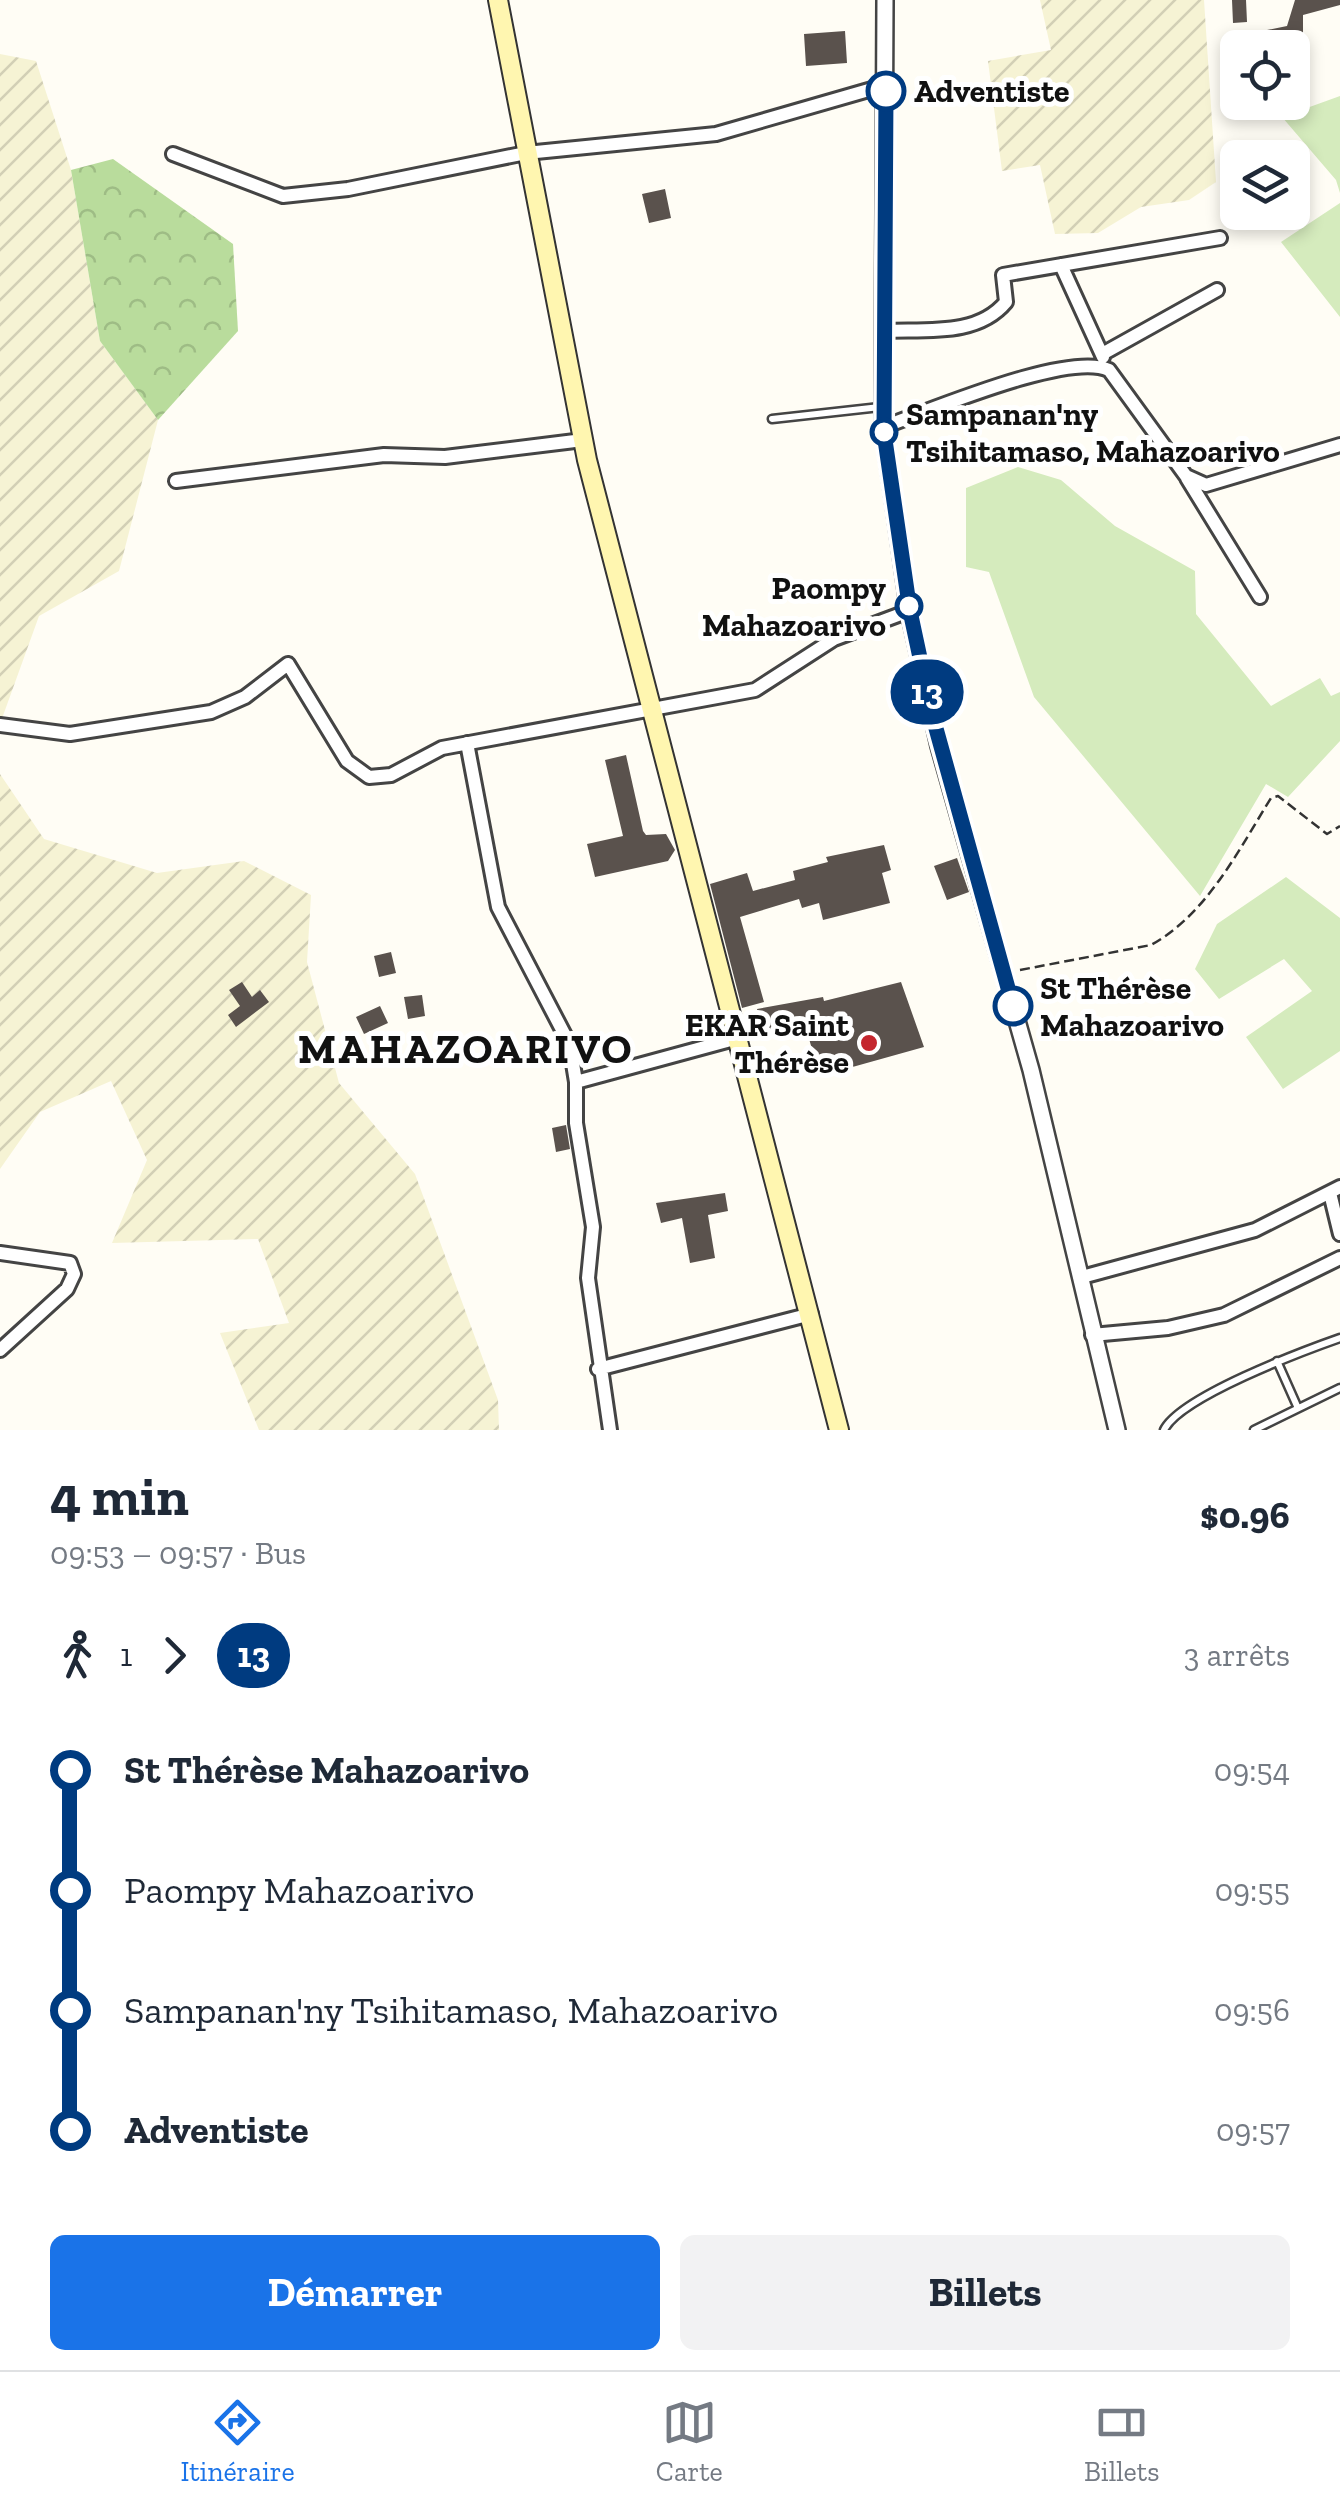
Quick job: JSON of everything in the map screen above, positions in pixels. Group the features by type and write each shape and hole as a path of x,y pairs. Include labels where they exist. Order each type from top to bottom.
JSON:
{"main road":[{"path":"498,0 584,440 839,1430"}],"street":[{"path":"888,0 883,427 910,611 939,746 1004,973 1117,1430"},
{"path":"173,154 283,196 348,190 526,153 716,134 886,85"},
{"path":"884,330 960,328 995,315 1006,302 1003,275 1220,238"},
{"path":"1060,265 1108,370 1186,476 1260,597"},
{"path":"883,427 1048,370 1102,359 1218,290"},
{"path":"176,481 384,455 445,457 584,440"},
{"path":"1186,476 1206,485 1340,445"},
{"path":"0,724 70,734 211,712 245,697 288,664 347,761 369,777 391,774 442,748 754,690 834,639 910,611"},
{"path":"466,743 498,907 570,1046 576,1082 576,1123 593,1227 588,1278 598,1369 610,1430"},
{"path":"576,1082 738,1038"},
{"path":"1082,1277 1232,1238 1335,1190 1340,1234"},
{"path":"0,1253 57,1259 70,1263 74,1274 68,1289 0,1350"},
{"path":"1092,1335 1168,1328 1224,1315 1340,1258"},
{"path":"598,1369 811,1314"}],"lane":[{"path":"772,420 883,406"},
{"path":"1164,1430 1176,1414 1277,1360 1340,1338"},
{"path":"1277,1360 1297,1406"},
{"path":"1254,1430 1340,1388"}],"path":[{"path":"1004,973 1151,945 1170,935 1215,888 1271,798 1278,796 1327,834 1340,826"}],"shaded area":[{"path":"1040,0 1204,0 1216,182 1189,200 1141,207 1098,233 1055,234 1040,165 1002,171 988,61 1051,50"},
{"path":"0,54 36,61 71,170 100,341 158,420 119,571 39,616 0,724"},
{"path":"0,774 44,839 157,873 244,861 311,895 307,962 339,1083 415,1174 498,1400 499,1430 259,1430 220,1333 289,1323 258,1239 112,1243 147,1160 111,1081 40,1112 0,1169"}],"green space":[{"path":"1340,96 1340,193 1336,180 1310,150 1310,140 1302,140 1285,120 1310,120 1310,107"},
{"path":"113,159 233,244 238,331 158,420 100,341 71,170"},
{"path":"1340,203 1340,317 1281,242 1299,230 1310,230 1310,223"},
{"path":"1018,467 1061,480 1115,526 1195,571 1196,614 1271,706 1320,678 1331,696 1340,692 1340,741 1288,797 1266,784 1200,896 1034,697 989,572 966,567 966,488"},
{"path":"1286,877 1340,918 1340,1051 1283,1089 1246,1037 1312,991 1284,959 1219,999 1195,969 1217,924"}],"building":[{"path":"1232,0 1246,0 1247,22 1233,23"},
{"path":"1295,0 1340,0 1340,5 1303,15 1303,30 1267,30 1287,26"},
{"path":"845,31 847,63 806,66 804,34"},
{"path":"665,189 671,218 649,223 642,194"},
{"path":"626,755 643,831 646,835 666,834 675,850 668,861 595,877 587,844 623,836 605,760"},
{"path":"884,845 891,870 882,873 890,903 823,920 819,903 802,908 799,899 740,917 764,1002 742,1008 710,884 747,873 753,891 795,880 793,871 828,862 826,857"},
{"path":"957,858 969,892 947,900 934,866"},
{"path":"391,952 396,973 379,977 374,956"},
{"path":"242,982 252,997 260,990 269,1002 236,1027 228,1015 240,1006 229,990"},
{"path":"901,982 924,1047 831,1073 828,1061 816,1064 805,1024 761,1032 757,1009 823,997 824,1001"},
{"path":"422,995 425,1016 408,1019 404,997"},
{"path":"380,1006 388,1023 364,1034 356,1017"},
{"path":"566,1125 570,1149 556,1152 552,1128"},
{"path":"725,1193 728,1211 708,1215 715,1258 690,1263 682,1218 661,1223 656,1203"}],"bus line":[{"name":"13","path":"886,91 883,427 910,611 939,746 1013,1006"}],"place":[{"name":"Adventiste","path":"886,91"},
{"name":"Sampanan'ny Tsihitamaso, Mahazoarivo","path":"884,432"},
{"name":"Paompy Mahazoarivo","path":"909,606"},
{"name":"St Thérèse Mahazoarivo","path":"1013,1006"},
{"name":"EKAR Saint Thérèse","path":"869,1043"}],"district":[{"name":"MAHAZOARIVO","path":"466,1048"}]}
